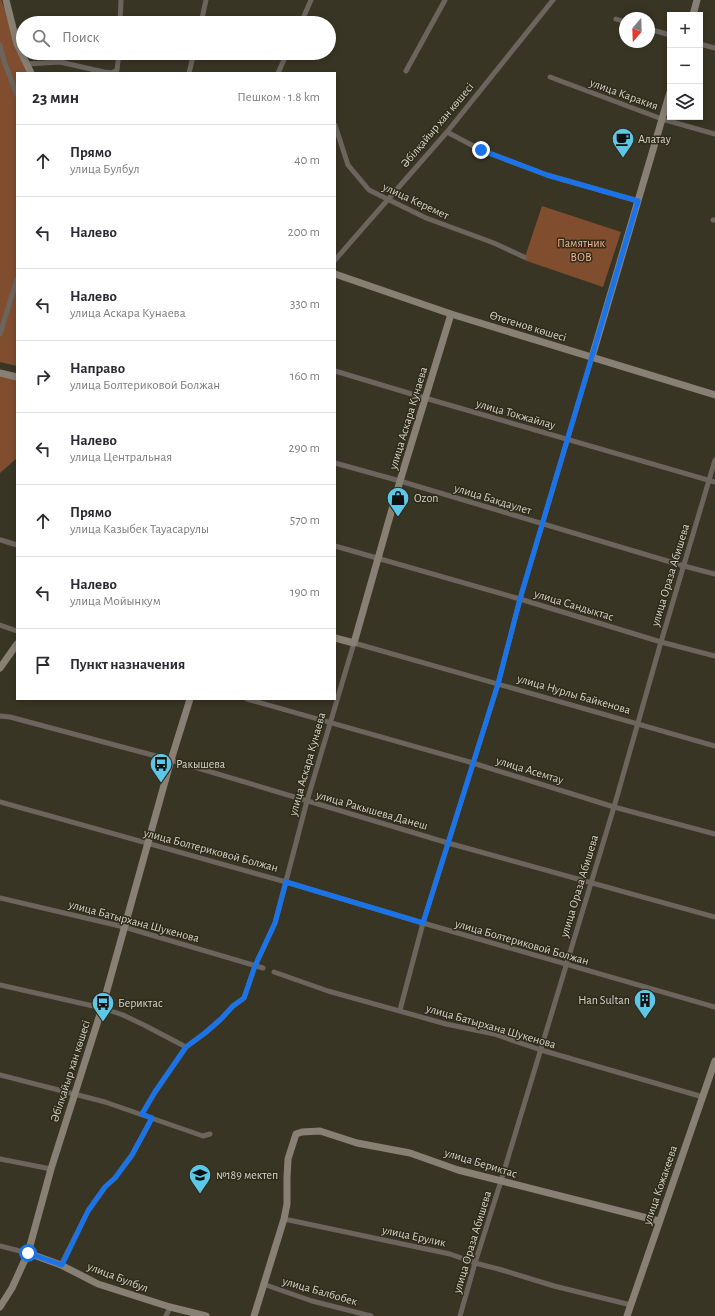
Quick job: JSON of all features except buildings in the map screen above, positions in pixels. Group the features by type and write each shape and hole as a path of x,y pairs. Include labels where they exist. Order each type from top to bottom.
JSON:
{"street":[{"path":"6,0 16,37"},
{"path":"120,16 121,0"},
{"path":"203,16 206,0"},
{"path":"304,16 311,0"},
{"path":"406,71 445,0"},
{"name":"Әбілқайыр хан көшесі","path":"336,259 447,132 553,0"},
{"path":"694,12 697,0"},
{"path":"655,31 667,34"},
{"path":"0,45 4,61 16,92"},
{"path":"703,45 715,48"},
{"path":"25,60 31,72"},
{"path":"114,72 117,70 119,60"},
{"path":"189,72 192,60"},
{"path":"278,72 284,60"},
{"path":"27,64 60,62 104,72"},
{"name":"улица Каракия","path":"550,77 662,119 715,134"},
{"path":"400,1010 423,923 498,684 520,599 667,102"},
{"name":"улица Керемет","path":"336,128 348,165 369,190 426,218 494,243 524,257"},
{"path":"447,132 481,150 547,175 638,201"},
{"name":"Өтегенов көшесі","path":"336,274 451,314 715,395"},
{"path":"0,334 16,282"},
{"name":"улица Аскара Кунаева","path":"142,1114 155,1092 186,1047 205,1033 233,1006 244,998 255,966 275,923 307,801 331,723 424,398 451,314"},
{"name":"улица Токжайлау","path":"336,371 715,482"},
{"path":"0,373 16,377"},
{"name":"улица Ораза Абишева","path":"460,1316 614,807 660,642 715,460"},
{"name":"улица Бакдаулет","path":"336,463 715,574"},
{"path":"1,540 16,545"},
{"name":"улица Сандыктас","path":"336,546 520,599 660,642 715,656"},
{"path":"0,625 16,631"},
{"name":"улица Нурлы Байкенова","path":"336,638 715,746"},
{"path":"0,668 16,645"},
{"name":"Әбілқайыр хан көшесі","path":"0,1307 12,1288 28,1253 50,1169 102,1008 171,760 190,700"},
{"name":"улица Асемтау","path":"250,700 473,763 614,807 715,834"},
{"name":"улица Ракышева Данеш","path":"0,716 18,719 171,760 448,843 715,917"},
{"name":"улица Болтериковой Болжан","path":"0,802 286,882 566,965 715,1007"},
{"name":"улица Батырхана Шукенова","path":"0,898 124,927 263,968"},
{"name":"улица Батырхана Шукенова","path":"274,972 328,991 446,1024 494,1034 541,1050 703,1097"},
{"path":"0,985 102,1008 144,1025 186,1047"},
{"name":"улица Кожакеева","path":"627,1316 715,1061"},
{"path":"0,1074 142,1114 203,1136 210,1134"},
{"path":"62,1265 88,1211 105,1187 115,1178 132,1155 152,1118"},
{"name":"улица Бериктас","path":"284,1219 287,1204 288,1159 296,1134 302,1132 320,1131 357,1143 410,1152 458,1170 659,1221"},
{"path":"0,1159 50,1169"},
{"path":"254,1316 284,1219"},
{"name":"улица Ерулик","path":"284,1219 450,1254 475,1263 554,1286 631,1305"},
{"name":"улица Булбул","path":"0,1246 28,1253 62,1265 98,1284 170,1307 206,1316"},
{"name":"улица Балбобек","path":"263,1284 312,1301 371,1316"},
{"path":"166,1316 170,1307"}],"green space":[{"path":"1,0 16,34 16,60 27,60 33,72 16,72 16,366 0,362"},
{"name":"Памятник ВОВ","path":"542,206 621,232 603,287 524,260"},
{"path":"0,373 16,376 16,459 0,473"}],"place":[{"name":"Алатау","path":"623,158"},
{"name":"Ozon","path":"398,518"},
{"name":"Ракышева","path":"161,784"},
{"name":"Han Sultan","path":"645,1020"},
{"name":"Бериктас","path":"103,1022"},
{"name":"№189 мектеп","path":"200,1194"}],"route":[{"path":"28,1253 62,1265 88,1211 107,1184 115,1178 134,1152 152,1118 142,1114 155,1092 186,1047 205,1033 233,1006 244,998 255,966 275,923 286,882 423,923 498,684 520,599 638,201 547,175 481,150"}]}
